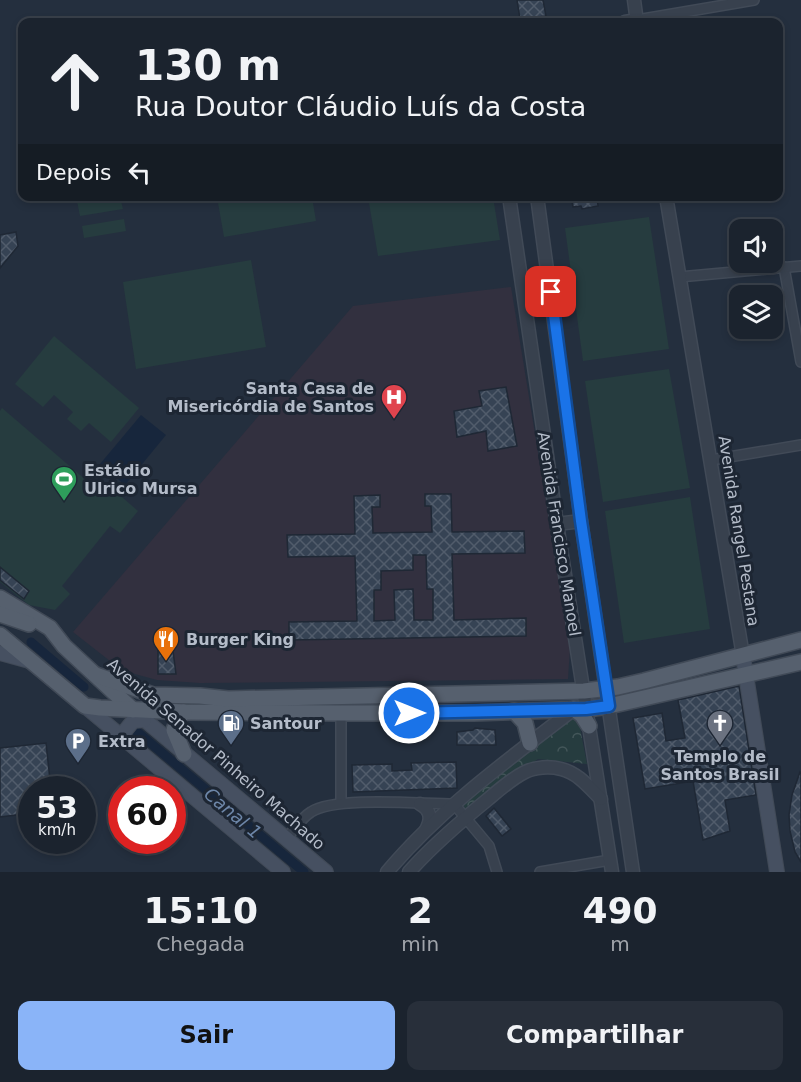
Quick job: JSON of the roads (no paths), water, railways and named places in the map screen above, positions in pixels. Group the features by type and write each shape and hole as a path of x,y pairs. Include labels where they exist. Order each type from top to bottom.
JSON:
{"main road":[{"name":"Avenida Senador Pinheiro Machado","path":"0,598 50,628 64,646 139,715 326,872"},
{"path":"0,614 29,624 64,646"},
{"path":"19,651 18,639 25,631 31,629 42,632"},
{"path":"0,635 273,867 283,872"},
{"path":"79,701 139,715 184,712 514,711 582,703 610,693 801,640"},
{"path":"0,653 33,662"},
{"name":"Avenida Rangel Pestana","path":"743,656 777,872"},
{"path":"610,693 747,676 801,662"},
{"path":"97,676 153,695 228,699 582,703"},
{"path":"79,701 97,695 100,687 97,676"},
{"path":"582,703 589,726"},
{"path":"514,711 525,723 530,743"},
{"path":"184,712 179,717 174,730 184,754"},
{"path":"121,736 139,715"}],"street":[{"path":"633,18 634,0"},
{"path":"655,18 754,0"},
{"name":"Avenida Francisco Manoel","path":"510,201 560,524 582,703"},
{"name":"Avenida Francisco Manoel","path":"538,201 580,521 610,693 611,866"},
{"name":"Avenida Rangel Pestana","path":"667,201 743,656"},
{"path":"680,276 801,266"},
{"path":"784,267 801,362"},
{"path":"711,460 801,445"},
{"path":"560,524 580,521"},
{"path":"387,872 454,804 582,703"},
{"path":"340,713 341,803"},
{"name":"Avenida Francisco Manoel","path":"589,726 633,872"},
{"path":"409,872 466,817 515,777 527,771 543,768 563,769 610,800"},
{"path":"286,839 309,812 323,806 341,803 454,804 489,846 497,872"},
{"path":"420,804 426,807 430,816 429,825 424,832"},
{"path":"540,872 611,866"}],"water":[{"path":"141,415 166,435 125,485 100,464"}],"waterway":[{"name":"Canal 1","path":"31,642 84,687"},
{"name":"Canal 1","path":"135,730 304,872"}],"place":[{"name":"Santa Casa de Misericórdia de Santos","path":"394,420"},
{"name":"Estádio Ulrico Mursa","path":"64,502"},
{"name":"Burger King","path":"166,662"},
{"name":"Santour","path":"231,746"},
{"name":"Templo de Santos Brasil","path":"720,746"},
{"name":"Extra","path":"78,764"}]}
